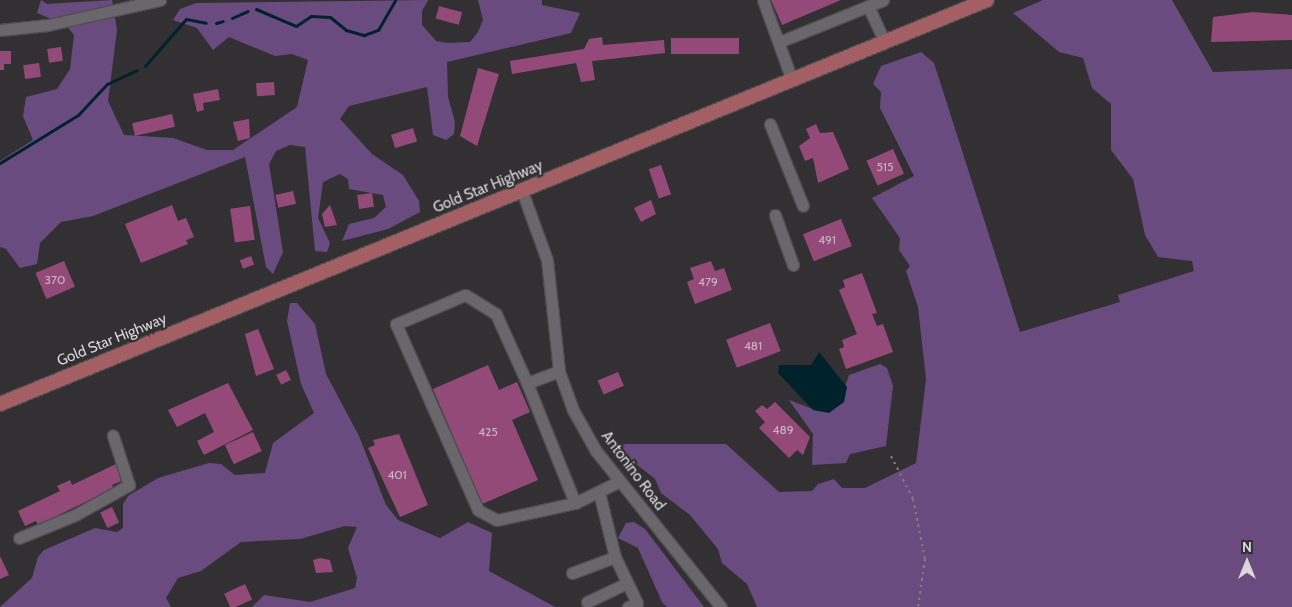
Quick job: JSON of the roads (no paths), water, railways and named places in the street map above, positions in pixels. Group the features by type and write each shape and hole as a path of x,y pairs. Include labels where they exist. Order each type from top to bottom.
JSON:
{"main road":[{"name":"Gold Star Highway","path":"0,404 986,0"}],"street":[{"path":"0,30 48,25 160,0"},
{"path":"763,0 792,80"},
{"path":"778,42 881,0"},
{"path":"868,6 885,42"},
{"path":"770,124 803,206"},
{"name":"Antonino Road","path":"522,191 547,260 560,371 585,432 620,481 721,607"},
{"path":"775,215 792,265"},
{"path":"575,503 496,314 465,295 396,324 478,510 498,520 575,503 620,481"},
{"path":"526,383 560,371"},
{"path":"19,538 75,515 129,485 113,436"},
{"path":"599,492 615,557 637,603 628,607"},
{"path":"572,573 615,557"},
{"path":"587,602 627,583"}],"water":[{"path":"819,352 847,387 844,402 829,413 813,410 778,373 779,365 811,365"}],"waterway":[{"path":"256,9 296,26 311,16 330,17 346,30 364,35 378,30 395,0"},
{"path":"232,18 248,11"},
{"path":"145,66 186,19 206,23"},
{"path":"216,23 223,21"},
{"path":"0,163 78,115 107,84 137,70"}]}
